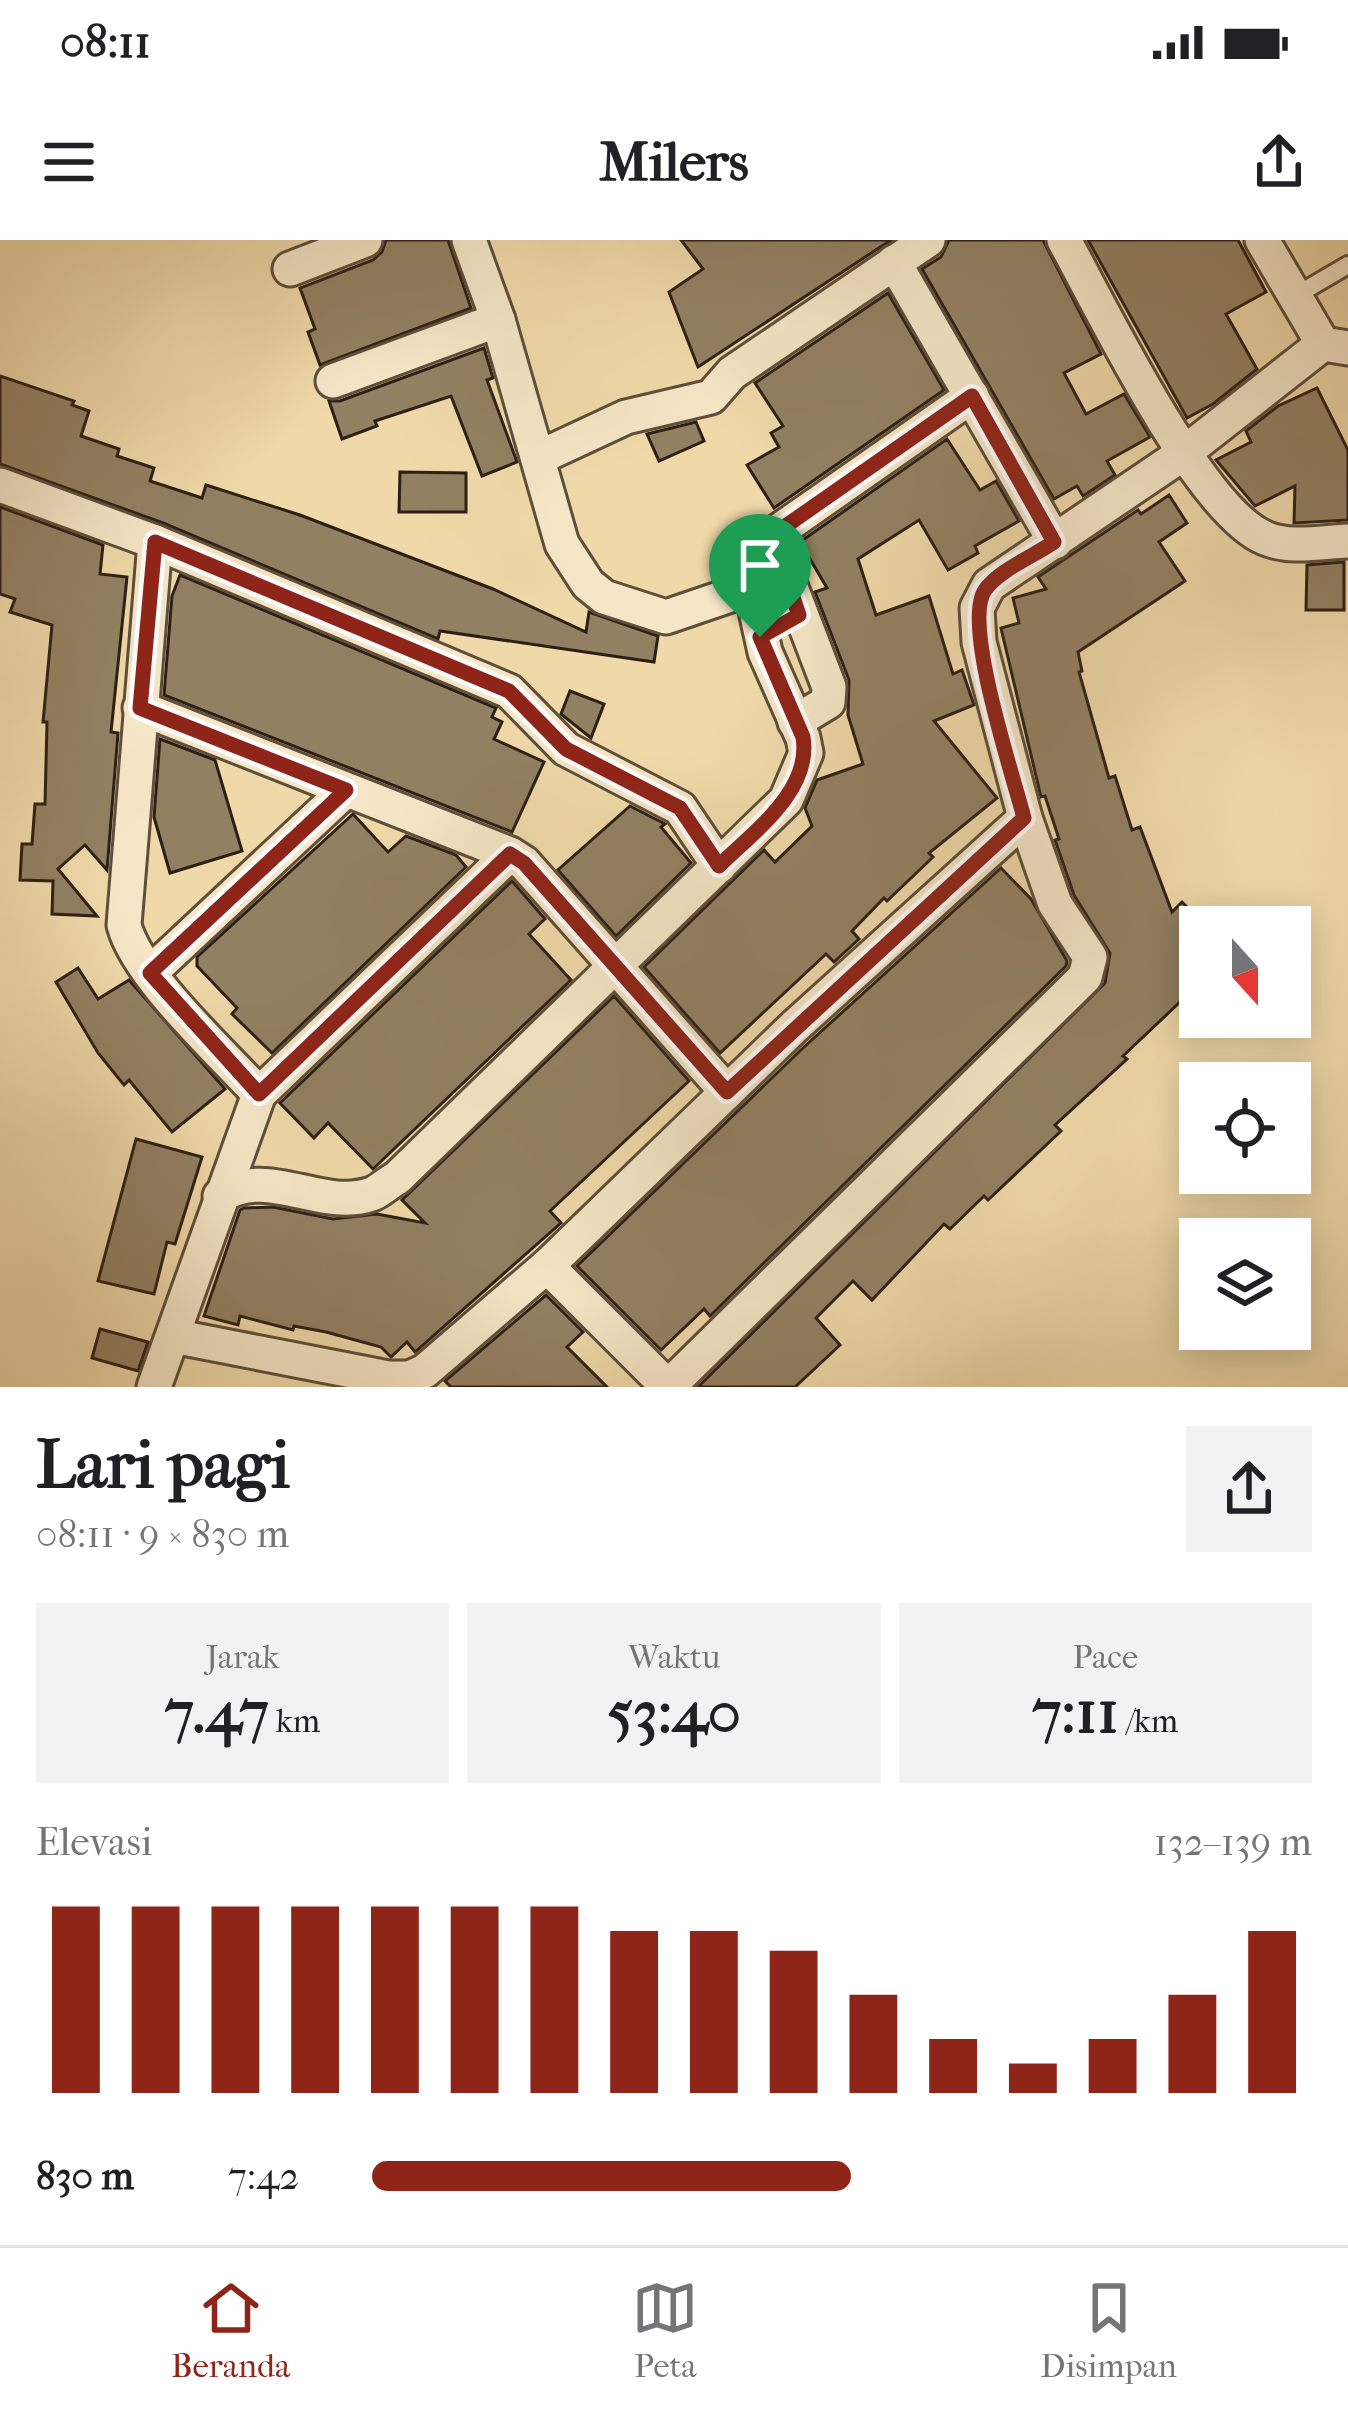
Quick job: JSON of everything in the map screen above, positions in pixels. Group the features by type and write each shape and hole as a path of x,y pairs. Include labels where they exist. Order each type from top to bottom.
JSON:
{"street":[{"path":"290,269 364,240"},
{"path":"220,1196 239,1184 263,1183 344,1196 371,1194 397,1178 786,800 806,753 760,637 751,588 666,617 604,597 588,584 562,544 498,320 469,240"},
{"path":"538,458 626,417 711,397 733,373 928,240"},
{"path":"1064,240 1184,453 1212,493 1262,538 1287,543 1348,541"},
{"path":"547,1266 668,1387 1085,976 1090,957 1055,904 1024,818 979,642 977,608 989,585 1336,346 1295,296 1262,240"},
{"path":"894,262 1054,542"},
{"path":"333,381 498,320"},
{"path":"795,722 830,696 777,551 780,530 972,396"},
{"path":"0,485 155,542 509,691 566,749 680,808 719,866"},
{"path":"155,542 124,925 150,973 259,1094"},
{"path":"760,637 799,615"},
{"path":"140,708 524,863 727,1092"},
{"path":"150,973 346,790"},
{"path":"173,1336 388,1378 409,1378 425,1371 547,1266 727,1092 1024,818"},
{"path":"154,1387 259,1094 510,854"}],"lane":[{"path":"1295,296 1348,265"}],"building":[{"path":"386,240 448,240 471,308 320,365 308,332 315,329 300,288 373,260"},
{"path":"681,240 891,240 698,367 669,292 703,269"},
{"path":"949,240 1043,240 1101,354 1064,373 1086,414 1124,394 1150,437 1107,461 1115,475 1083,496 1077,486 1054,499 922,269 941,257"},
{"path":"1088,240 1238,240 1266,292 1226,314 1257,369 1187,418"},
{"path":"888,293 944,390 774,508 747,465 779,447 771,433 783,426 755,383"},
{"path":"484,348 493,378 487,380 517,462 482,476 451,396 375,421 377,426 342,439 329,401"},
{"path":"0,376 74,401 72,405 89,411 81,436 119,449 117,456 154,468 150,481 202,498 206,485 300,515 493,589 586,632 589,612 658,636 654,662 440,631 438,639 163,523 0,464"},
{"path":"1317,388 1348,450 1348,520 1294,523 1295,486 1255,506 1216,460 1251,442 1246,431 1278,406"},
{"path":"696,422 704,441 659,461 647,434"},
{"path":"947,439 980,490 996,481 1019,521 975,546 978,553 948,570 919,520 858,559 876,615 929,596 953,674 962,670 974,705 934,721 997,798 929,853 933,857 887,901 884,898 852,931 859,939 834,962 826,954 720,1053 644,967 764,850 775,862 812,826 805,808 817,780 863,764 848,715 849,680 815,592 827,588 800,542"},
{"path":"400,472 466,473 466,512 399,512"},
{"path":"1169,495 1187,523 1159,542 1185,581 1078,652 1079,672 1109,778 1115,776 1132,830 1140,827 1172,912 1182,902 1186,906 1179,906 1179,1003 1055,1125 1061,1131 988,1200 984,1196 950,1229 944,1224 872,1300 853,1281 816,1318 840,1345 795,1387 698,1387 1105,983 1110,953 1074,895 1055,840 1059,839 1045,796 1041,797 1001,628 1019,623 1013,598 1046,589 1038,577 1138,510 1141,514"},
{"path":"0,507 103,545 100,574 127,577 111,732 118,733 107,870 85,845 58,869 97,916 52,914 53,881 20,880 22,844 32,844 35,804 45,804 47,722 43,722 52,625 10,612 15,599 0,594"},
{"path":"1344,562 1344,610 1306,610 1307,565"},
{"path":"180,575 496,708 492,717 502,722 494,739 544,762 512,832 164,695 172,596"},
{"path":"570,691 604,704 591,738 561,714"},
{"path":"160,739 215,760 242,851 170,873 154,817"},
{"path":"630,806 665,824 661,827 691,863 616,936 558,870"},
{"path":"353,814 388,852 406,836 456,855 466,867 272,1053 232,1014 237,1008 197,966 197,957"},
{"path":"1001,868 1031,899 1066,966 710,1316 704,1309 661,1350 577,1266 804,1047"},
{"path":"512,881 545,919 529,934 571,980 373,1169 328,1123 314,1138 280,1103"},
{"path":"78,968 98,999 129,980 225,1089 172,1132 129,1080 124,1085 98,1053 56,982"},
{"path":"614,996 689,1081 550,1211 561,1223 415,1352 407,1342 391,1357 381,1347 326,1332 294,1326 293,1330 240,1316 238,1325 204,1316 244,1208 273,1207 333,1219 377,1214 425,1223 402,1200"},
{"path":"136,1139 202,1157 175,1244 167,1242 154,1294 98,1281"},
{"path":"546,1295 583,1332 567,1347 607,1387 451,1387 445,1381"},
{"path":"100,1329 148,1342 138,1371 92,1358"}],"route":[{"path":"972,396 1054,542 989,585 977,608 979,642 1024,818 727,1092 524,863 510,854 259,1094 150,973 346,790 140,708 155,542 516,695 541,728 566,749 680,808 719,866 786,800 806,753 760,637 799,615 777,551 777,537 787,522 972,396"}]}
